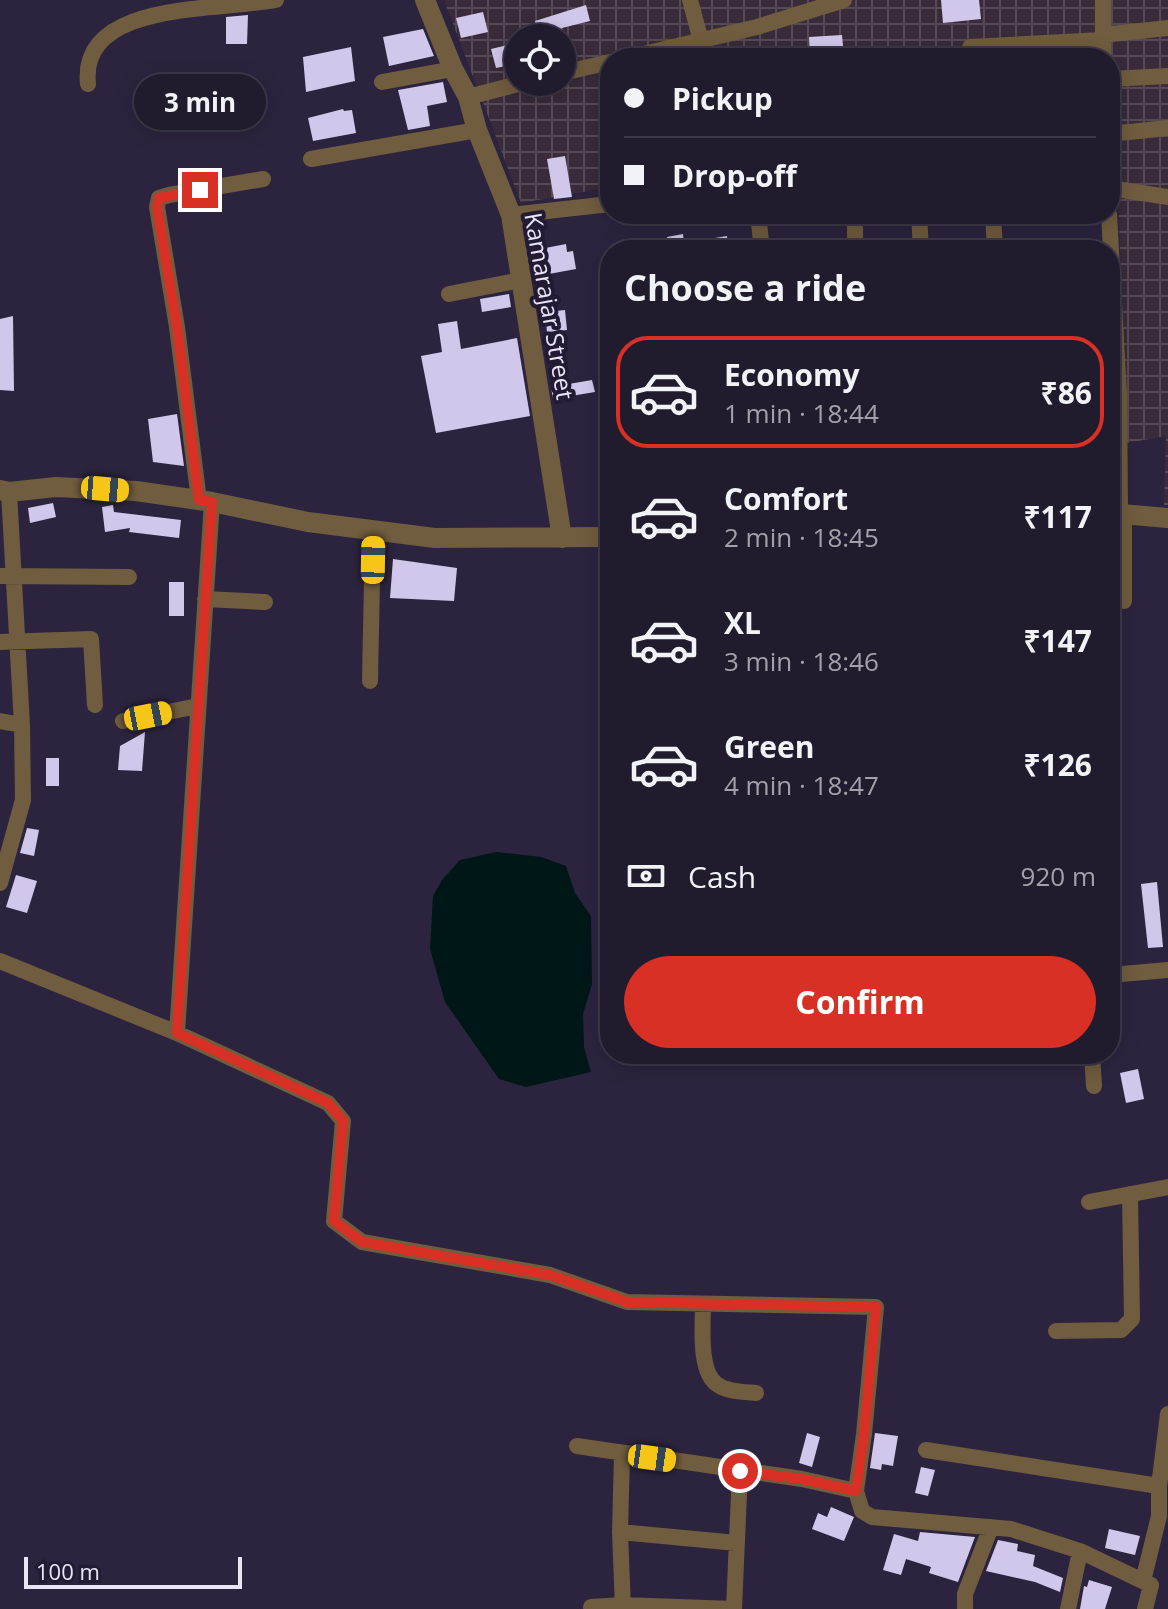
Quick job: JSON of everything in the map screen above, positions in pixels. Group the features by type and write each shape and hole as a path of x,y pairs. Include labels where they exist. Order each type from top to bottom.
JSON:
{"street":[{"path":"88,84 86,70 95,48 116,26 141,15 276,0"},
{"name":"Kamarajar Street","path":"425,0 468,97 477,130 511,215 562,538"},
{"path":"690,0 701,41"},
{"path":"671,48 757,27 844,0"},
{"path":"1102,48 1103,0"},
{"path":"970,47 1102,38 1168,28"},
{"path":"576,70 600,64"},
{"path":"382,82 453,69"},
{"path":"1120,78 1168,76"},
{"path":"468,97 504,88"},
{"path":"1120,133 1168,128"},
{"path":"311,159 477,130"},
{"path":"177,1033 205,599 206,501 157,207 159,198 169,195 263,179"},
{"path":"1120,190 1168,197"},
{"path":"511,215 600,205"},
{"path":"449,294 521,280"},
{"path":"0,883 5,844 23,800 18,643 6,576 4,491 56,487 105,489 206,501 308,522 435,538 600,537"},
{"path":"1120,513 1168,518"},
{"path":"370,681 373,530"},
{"path":"1120,542 1124,601"},
{"path":"6,576 129,577"},
{"path":"205,599 265,602"},
{"path":"0,642 91,639 95,705"},
{"path":"123,721 198,706"},
{"path":"0,721 22,725"},
{"path":"0,961 177,1033 328,1103 343,1121 334,1221 362,1242 550,1275 627,1302 876,1307 856,1491 862,1511 872,1517 1011,1529 1080,1551 1154,1583"},
{"path":"1120,974 1168,970"},
{"path":"1093,1064 1094,1086"},
{"path":"1089,1202 1168,1187"},
{"path":"1056,1331 1121,1330 1129,1324 1132,1313 1130,1194"},
{"path":"703,1304 704,1359 708,1377 719,1386 756,1393"},
{"path":"1145,1609 1154,1583 1163,1517 1159,1486 1168,1414"},
{"path":"577,1446 802,1479 856,1491"},
{"path":"926,1450 1159,1486"},
{"path":"622,1454 620,1532 623,1607"},
{"path":"591,1607 734,1609 740,1471"},
{"path":"965,1609 965,1594 991,1527"},
{"path":"620,1532 737,1543"},
{"path":"1068,1609 1080,1551"}],"shaded area":[{"path":"444,0 1168,0 1168,506 1164,505 1166,436 1127,443 1119,224 1120,48 600,48 600,189 521,203"},
{"path":"496,852 541,857 566,866 575,893 591,916 592,984 583,1014 584,1047 591,1072 526,1087 499,1079 445,1002 430,949 433,896 442,880 460,860"}],"building":[{"path":"941,0 979,0 981,19 943,23"},
{"path":"586,5 590,21 576,24 536,24 535,21"},
{"path":"483,12 488,32 461,38 456,18"},
{"path":"248,15 247,44 226,44 226,17"},
{"path":"423,29 434,56 389,66 383,37"},
{"path":"842,35 843,48 810,48 809,37"},
{"path":"504,46 504,66 496,68 491,49"},
{"path":"351,47 355,81 306,92 303,57"},
{"path":"443,82 447,102 427,106 430,126 408,130 398,90"},
{"path":"343,109 352,110 356,133 313,141 308,118"},
{"path":"565,156 572,197 554,199 547,159"},
{"path":"683,234 684,240 667,240 667,237"},
{"path":"727,236 727,240 702,240"},
{"path":"566,244 567,252 573,251 576,269 538,276 537,270 533,271 530,251"},
{"path":"509,294 511,307 482,312 480,299"},
{"path":"565,310 567,330 547,332 545,312"},
{"path":"13,316 14,391 0,390 0,319"},
{"path":"457,321 461,349 517,338 530,416 436,433 421,356 442,352 438,324"},
{"path":"592,380 595,392 553,399 551,387"},
{"path":"177,414 184,466 153,462 148,419"},
{"path":"53,503 56,517 30,523 28,508"},
{"path":"113,505 114,512 181,520 179,538 129,532 130,528 105,532 102,507"},
{"path":"393,559 457,568 454,601 390,598"},
{"path":"169,582 184,582 184,616 169,616"},
{"path":"145,732 142,771 118,770 120,746"},
{"path":"46,758 59,758 59,786 46,786"},
{"path":"27,828 39,830 34,856 20,853"},
{"path":"16,875 37,881 27,913 6,907"},
{"path":"1157,882 1163,947 1148,948 1141,884"},
{"path":"1138,1069 1144,1099 1126,1103 1120,1073"},
{"path":"807,1433 820,1437 812,1467 799,1463"},
{"path":"875,1433 898,1436 893,1466 882,1464 881,1470 870,1468"},
{"path":"921,1467 935,1470 928,1496 915,1493"},
{"path":"831,1507 854,1517 844,1541 812,1529 818,1513 827,1517"},
{"path":"1109,1529 1140,1536 1135,1555 1105,1548"},
{"path":"920,1532 975,1537 958,1582 929,1573 931,1567 906,1559 901,1575 883,1570 894,1534 918,1541"},
{"path":"998,1540 1018,1544 1017,1551 1035,1555 1033,1566 1063,1578 1060,1592 1035,1582 986,1571"},
{"path":"1089,1580 1112,1587 1105,1609 1080,1609 1084,1586 1087,1587"}],"route":[{"path":"200,190 159,198 157,207 177,327 199,500 212,502 177,1033 328,1103 343,1121 334,1221 362,1242 550,1275 627,1302 876,1307 856,1491 802,1479 740,1471"}]}
